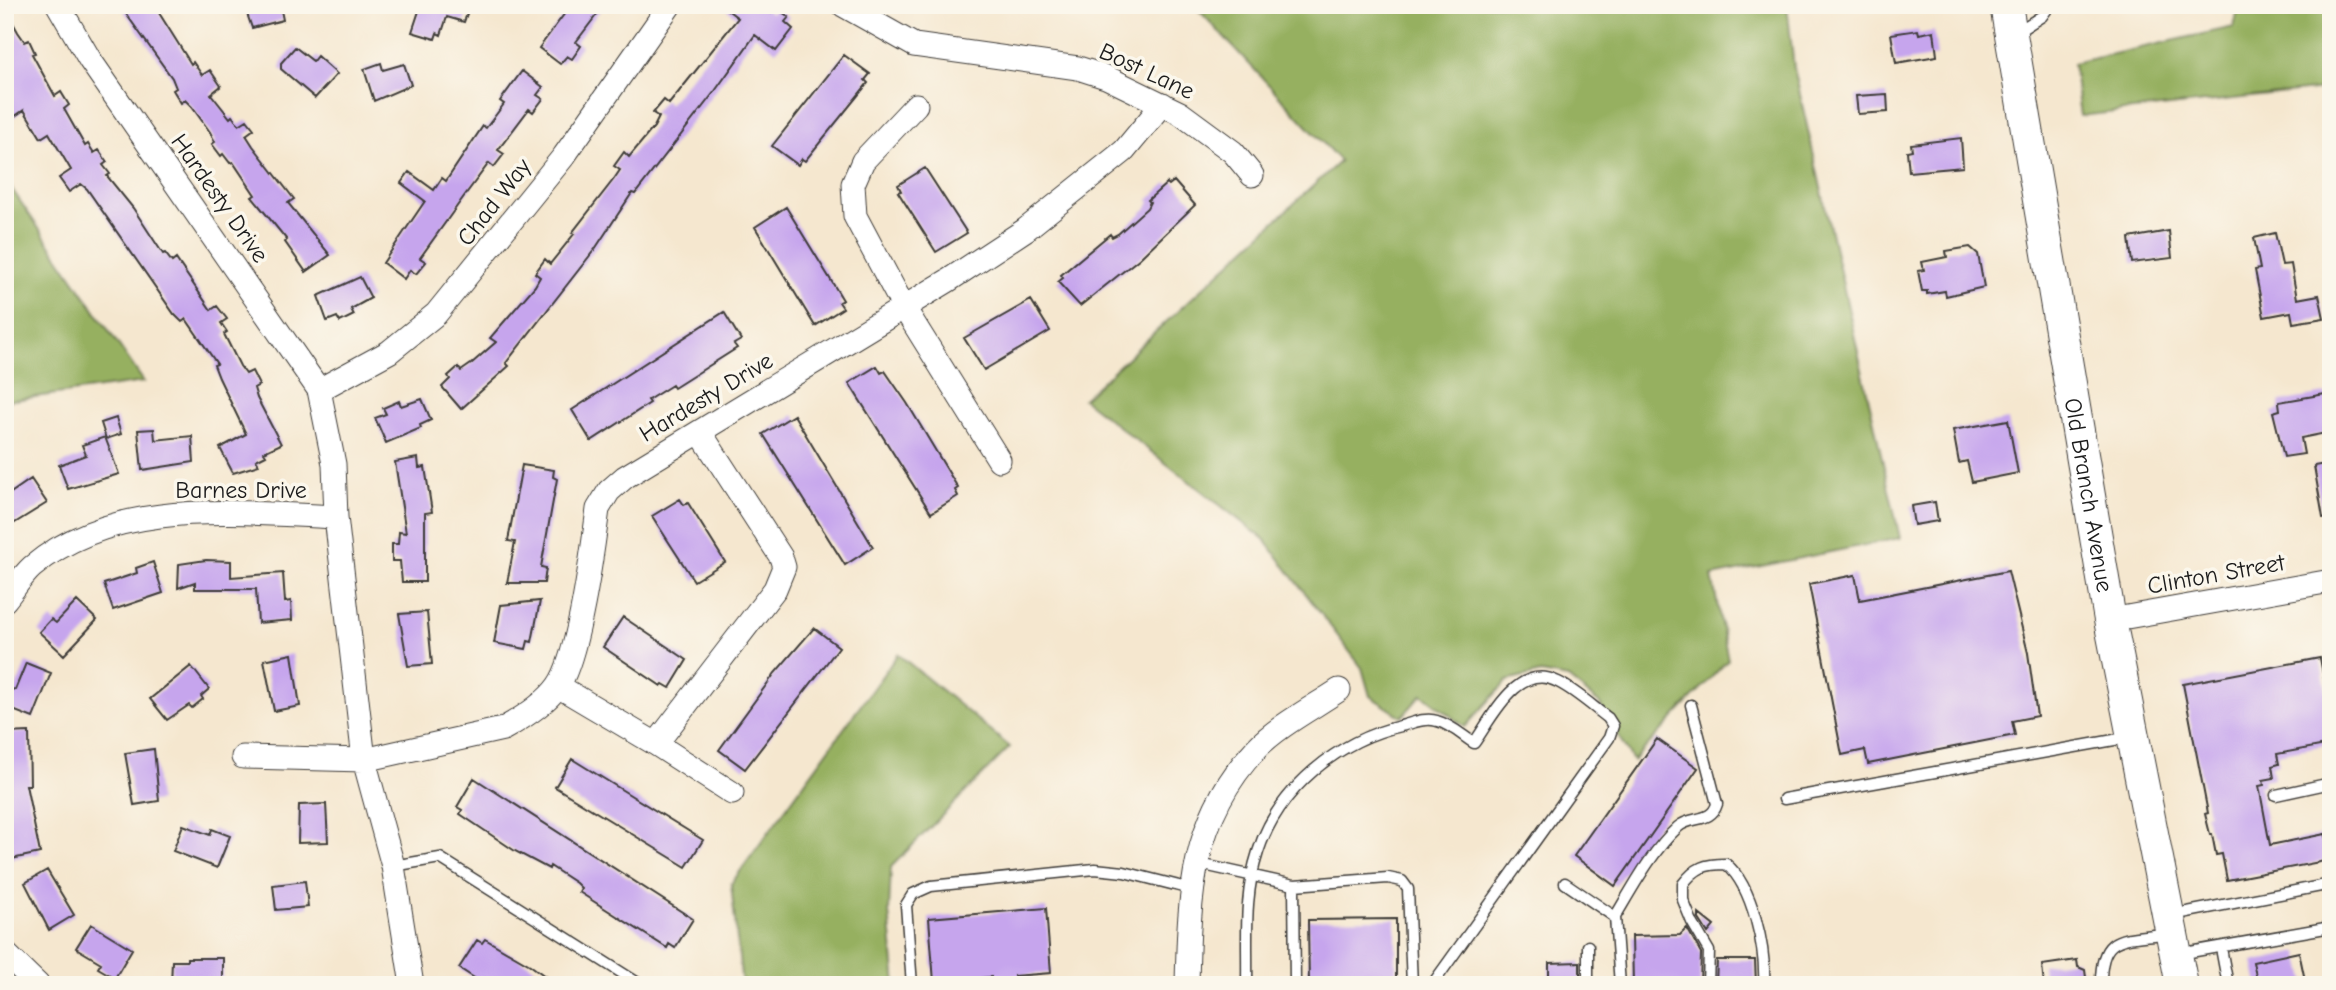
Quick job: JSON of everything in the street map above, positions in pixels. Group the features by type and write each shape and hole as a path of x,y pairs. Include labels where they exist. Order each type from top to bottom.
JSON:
{"main road":[{"name":"Old Branch Avenue","path":"2006,5 2110,620 2174,947"}],"street":[{"name":"Hardesty Drive","path":"58,5 90,60 319,390 334,464 336,517 364,760 393,866 412,985"},
{"name":"Chad Way","path":"319,390 389,352 436,314 564,156 670,5"},
{"name":"Bost Lane","path":"844,5 914,45 1078,68 1106,77 1198,124 1233,152 1252,175"},
{"name":"Hardesty Drive","path":"558,686 579,620 598,509 609,491 625,477 959,274 1065,200 1124,151 1163,104"},
{"path":"916,105 863,160 853,184 852,201 868,244 903,306 999,460"},
{"path":"656,744 775,589 784,568 781,557 700,432"},
{"name":"Barnes Drive","path":"5,600 32,567 86,534 128,522 183,513 336,517"},
{"name":"Clinton Street","path":"2110,620 2331,581"},
{"path":"243,758 364,760 503,729 520,720 558,686 732,793"},
{"path":"1187,985 1191,889 1195,863 1199,846 1228,783 1257,747 1339,690"},
{"path":"5,953 38,985"}],"lane":[{"path":"2010,37 2042,16 2050,5"},
{"path":"1247,985 1246,896 1258,850 1275,815 1301,782 1329,757 1382,730 1428,719 1439,721 1474,743 1514,686 1545,678 1557,681 1608,718 1613,726 1609,738 1432,985"},
{"path":"1620,985 1615,917 1641,874 1679,825 1710,817 1715,812 1717,804 1691,705"},
{"path":"1784,799 2133,737"},
{"path":"2276,795 2331,783"},
{"path":"393,866 440,858 641,985"},
{"path":"1195,863 1294,885 1388,878 1402,881 1408,889 1412,985"},
{"path":"1708,985 1709,951 1683,901 1683,884 1695,869 1708,864 1726,864 1738,873 1747,891 1762,947 1764,985"},
{"path":"912,985 906,905 913,894 931,886 1095,869 1124,872 1191,889"},
{"path":"1565,883 1615,917"},
{"path":"2174,947 2331,884"},
{"path":"1294,885 1295,985"},
{"path":"2101,985 2101,959 2108,946 2121,940 2174,947 2221,948 2331,927"},
{"path":"1588,946 1588,985"},
{"path":"2221,948 2228,985"}],"green space":[{"path":"1194,5 1787,5 1794,68 1900,538 1712,576 1728,660 1633,761 1599,703 1568,678 1541,673 1507,681 1465,727 1422,694 1402,717 1370,696 1362,668 1265,540 1083,399 1340,161"},
{"path":"2239,5 2331,5 2331,88 2080,116 2073,63 2234,27"},
{"path":"5,179 144,382 5,401"},
{"path":"898,654 1010,747 891,867 889,912 896,985 742,985 731,884"}],"building":[{"path":"133,5 154,5 191,64 193,62 202,75 210,70 221,86 211,94 230,118 232,116 239,125 247,120 254,129 246,135 294,199 288,203 330,255 306,272 285,242 287,240 252,197 255,195 233,162 230,163 223,154 221,156 212,144 215,142 210,132 192,107 185,100 181,103 173,90 176,88 172,78 124,11"},
{"path":"244,5 280,5 283,20 252,28"},
{"path":"421,5 470,5 464,22 447,17 441,35 437,33 435,39 412,32"},
{"path":"571,5 604,5 576,42 581,46 572,59 567,56 560,64 539,48"},
{"path":"721,5 761,5 771,13 775,7 789,17 785,22 793,29 776,51 755,35 635,194 632,193 595,249 506,363 509,366 461,409 442,387 450,379 448,376 458,367 461,371 471,364 496,342 490,338 535,286 540,277 535,273 545,259 550,264 574,234 572,233 620,170 614,166 624,152 629,157 654,127 659,117 653,113 664,100 669,104 738,18"},
{"path":"5,8 25,42 29,40 35,53 32,54 55,96 61,92 69,105 64,109 85,146 88,144 94,153 99,150 107,162 103,165 110,174 107,176 133,208 163,254 172,262 176,259 211,310 217,306 227,319 221,323 227,332 224,334 246,374 252,371 259,385 254,388 257,398 281,444 264,452 266,455 256,460 259,465 233,473 220,448 246,434 219,378 214,365 217,364 186,319 182,322 174,314 87,189 81,184 69,192 59,178 71,170 49,133 41,138 24,110 5,123"},
{"path":"1918,30 1919,34 1934,31 1937,56 1896,63 1891,34"},
{"path":"295,47 313,61 317,56 337,74 315,98 281,69 281,63"},
{"path":"844,55 870,74 865,80 868,83 805,161 802,159 798,165 772,146"},
{"path":"381,63 383,70 404,64 411,85 374,101 364,69"},
{"path":"522,71 543,87 537,95 543,99 533,112 529,109 498,150 504,154 494,167 489,163 465,195 420,258 426,262 416,274 410,270 404,279 383,263 425,201 401,183 409,172 434,190 442,178 446,181 483,126 486,128 504,104 500,101"},
{"path":"1887,94 1888,112 1858,114 1856,96"},
{"path":"1961,138 1963,167 1909,172 1907,151 1912,150 1911,144"},
{"path":"925,168 967,233 936,252 898,192 901,191 898,185"},
{"path":"1174,181 1195,205 1140,258 1080,306 1058,282 1063,278 1061,275 1110,234 1112,237 1118,234 1147,208 1150,202 1148,200 1167,183 1169,185"},
{"path":"786,207 843,300 839,302 843,308 815,326 755,227"},
{"path":"2169,231 2172,258 2132,263 2129,238"},
{"path":"2275,233 2282,265 2291,264 2297,299 2319,295 2324,318 2293,323 2291,312 2264,317 2255,270 2260,269 2254,238"},
{"path":"1970,247 1978,254 1984,287 1946,296 1945,291 1927,294 1927,291 1922,291 1918,271 1924,270 1922,262 1947,257 1946,251"},
{"path":"360,277 371,298 351,309 354,315 340,322 337,317 327,321 318,296"},
{"path":"1031,300 1050,331 984,370 964,338"},
{"path":"724,312 741,340 734,344 737,348 674,388 672,385 648,400 650,403 591,441 572,410"},
{"path":"877,366 881,373 885,371 907,403 958,488 955,490 958,496 931,513 849,383"},
{"path":"2331,393 2331,432 2301,438 2304,454 2284,457 2273,412 2280,410 2279,402"},
{"path":"422,399 431,420 420,425 421,428 386,443 375,418 386,414 383,408 399,401 401,406"},
{"path":"794,415 873,547 845,565 763,434"},
{"path":"116,418 121,434 106,439 101,423"},
{"path":"2008,420 2018,473 1972,482 1967,461 1959,463 1953,430"},
{"path":"154,429 155,440 192,436 194,462 142,470 138,430"},
{"path":"105,437 119,474 68,489 59,465 86,455 82,445"},
{"path":"418,458 419,468 425,467 432,512 425,513 425,582 402,582 400,561 392,561 392,544 398,544 399,532 406,533 395,462"},
{"path":"2331,463 2331,517 2323,518 2314,466"},
{"path":"522,465 554,470 553,477 557,479 541,567 546,568 544,583 507,583 515,542 508,541"},
{"path":"31,479 47,503 5,529 5,497"},
{"path":"680,499 684,505 688,503 725,562 694,581 652,516"},
{"path":"1935,502 1938,521 1914,525 1911,506"},
{"path":"206,560 231,561 231,577 283,573 285,602 291,601 292,620 258,623 256,589 195,589 195,582 178,588 179,564"},
{"path":"153,562 163,593 113,610 104,584 137,573 136,568"},
{"path":"2008,571 2028,653 2037,716 2012,721 2015,735 1868,764 1865,750 1842,755 1809,584 1855,575 1860,600"},
{"path":"77,601 97,620 64,655 39,632 51,619 56,623"},
{"path":"540,601 532,642 528,641 526,649 494,643 501,605"},
{"path":"427,612 432,664 408,666 399,614"},
{"path":"623,617 687,660 670,688 663,684 661,686 603,647"},
{"path":"814,628 839,647 745,769 719,750 775,673"},
{"path":"292,654 300,706 274,711 264,660"},
{"path":"2320,658 2331,715 2331,744 2277,754 2279,764 2272,766 2274,778 2263,780 2264,785 2259,786 2270,845 2325,834 2330,860 2227,880 2222,854 2216,855 2205,814 2208,813 2183,684"},
{"path":"26,663 51,673 33,718 5,707 9,688 15,690"},
{"path":"191,666 209,689 201,696 203,699 192,708 189,705 167,720 150,699"},
{"path":"29,732 30,785 26,785 40,853 7,860 5,841 9,840 5,820 5,733"},
{"path":"1657,739 1698,768 1615,886 1574,856"},
{"path":"154,749 159,801 134,805 125,753"},
{"path":"572,759 703,840 686,867 555,787"},
{"path":"474,778 693,919 675,948 669,944 667,948 579,892 581,888 576,883 550,866 549,869 515,851 460,814 462,810 457,807"},
{"path":"326,804 328,842 298,843 299,805"},
{"path":"183,825 210,835 212,829 230,836 217,868 173,851"},
{"path":"47,870 74,915 49,930 25,883"},
{"path":"305,881 308,907 276,910 273,885"},
{"path":"1046,908 1051,973 1014,976 1015,985 991,985 991,977 934,982 929,918"},
{"path":"1699,914 1714,926 1708,933 1699,919"},
{"path":"1396,919 1396,985 1309,985 1308,920"},
{"path":"91,924 132,949 115,978 98,968 101,963 76,948"},
{"path":"1687,928 1701,953 1700,985 1633,985 1632,936 1680,935"},
{"path":"485,939 530,965 557,985 485,985 459,968 477,940 482,943"},
{"path":"2299,952 2306,985 2258,985 2253,962"},
{"path":"187,958 223,958 223,985 171,985 172,961 187,961"},
{"path":"1717,960 1755,960 1756,985 1716,985"},
{"path":"2077,960 2078,967 2085,970 2087,985 2044,985 2042,965"},
{"path":"1580,962 1580,985 1549,985 1549,963"}]}
